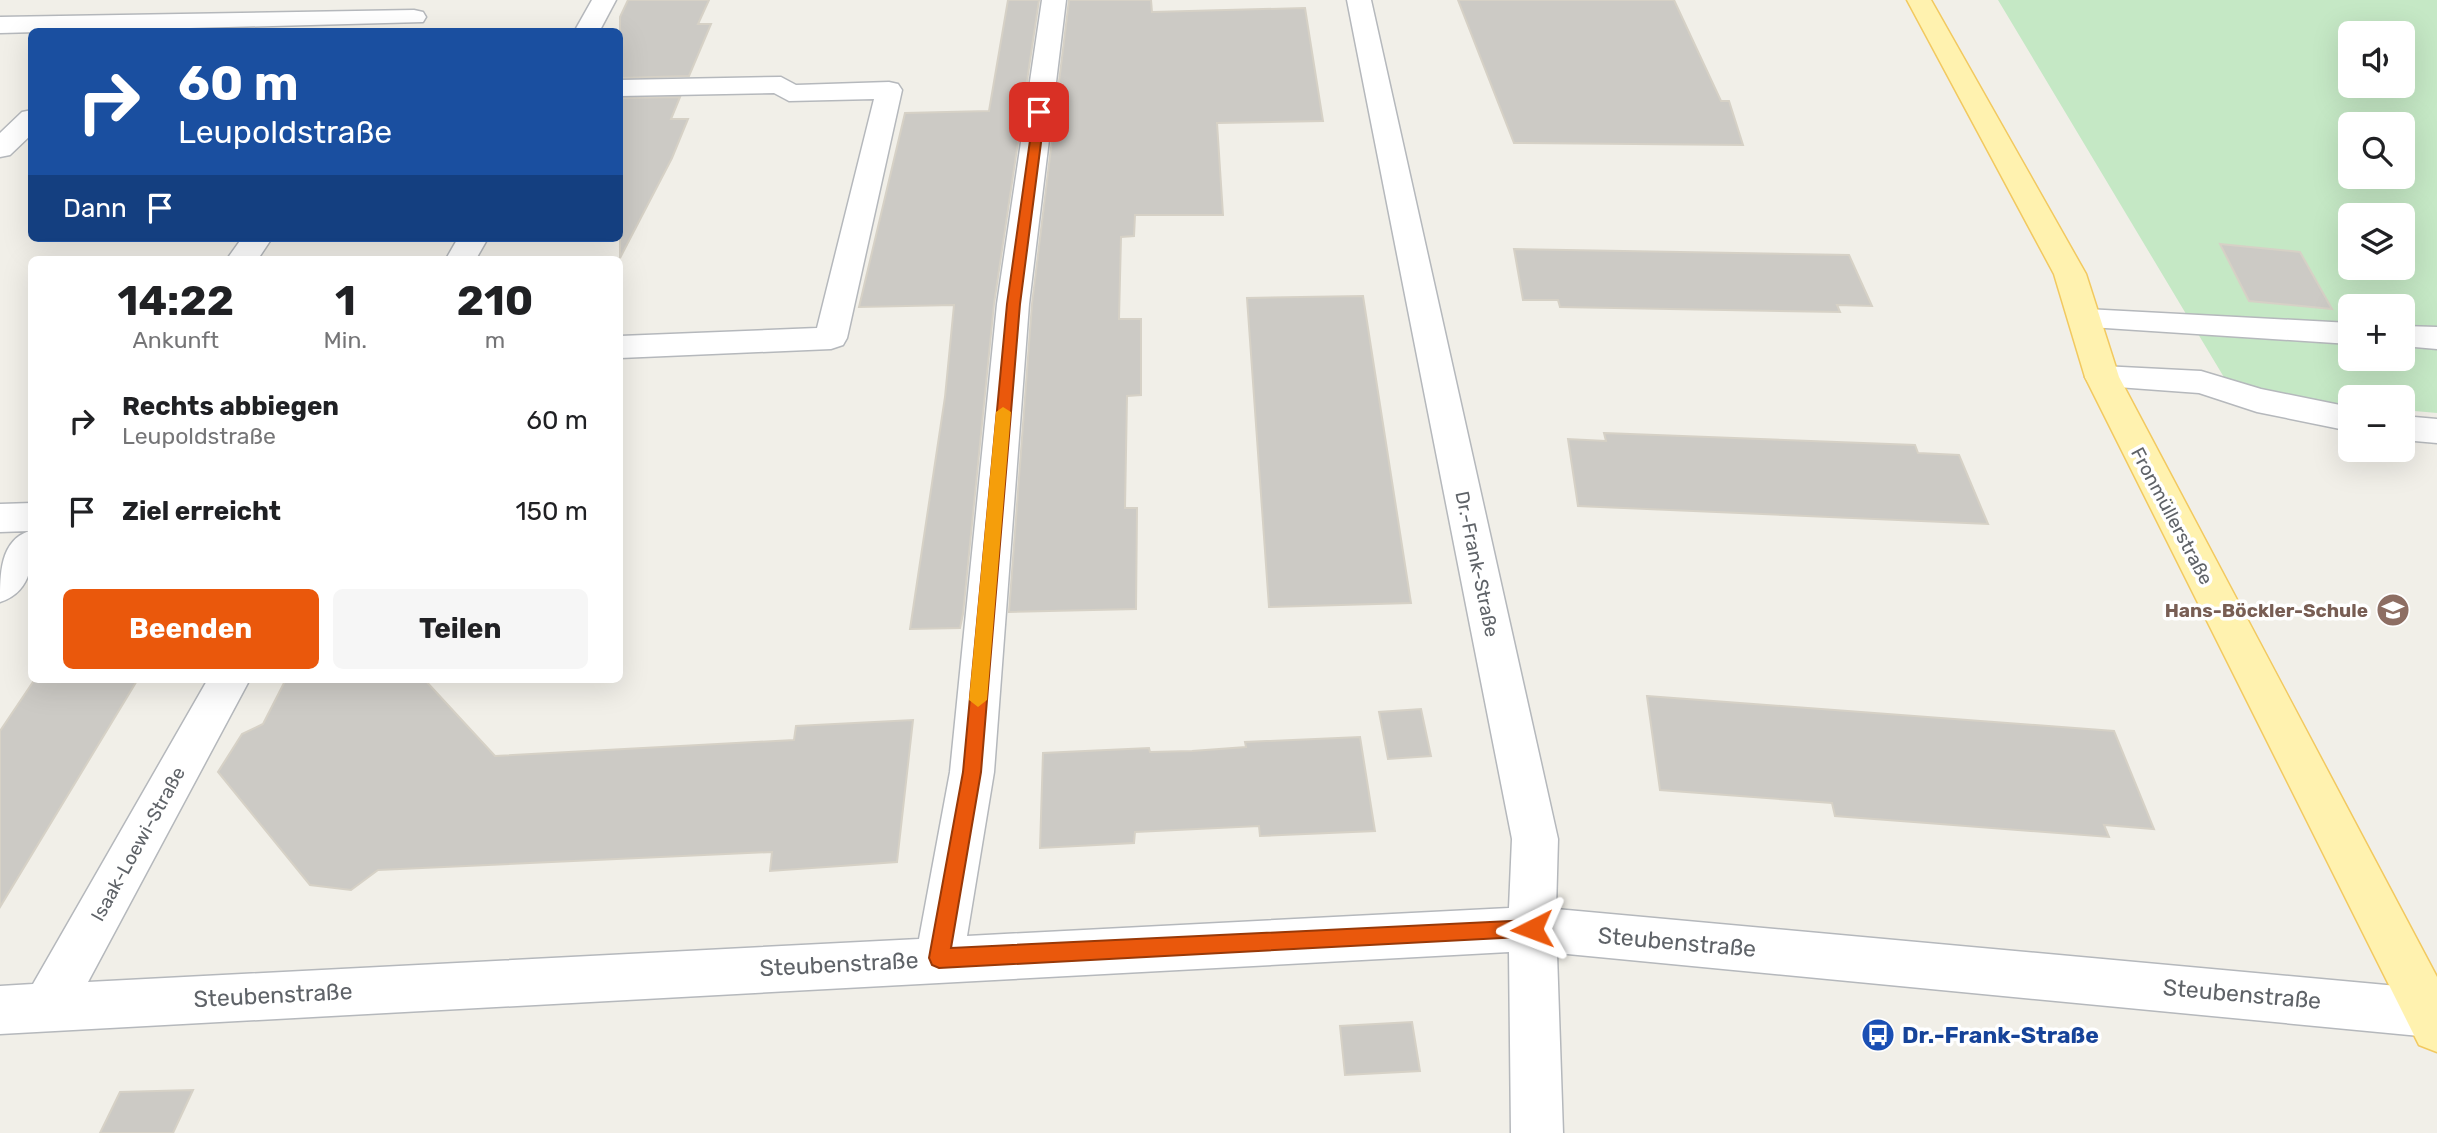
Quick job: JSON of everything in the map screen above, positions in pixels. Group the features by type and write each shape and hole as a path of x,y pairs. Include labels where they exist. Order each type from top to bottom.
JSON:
{"main road":[{"name":"Fronmüllerstraße","path":"1919,0 2070,274 2102,377 2434,1020"}],"street":[{"path":"588,28 604,0"},
{"path":"939,958 972,772 1013,304 1054,0"},
{"name":"Dr.-Frank-Straße","path":"1359,0 1535,839 1532,929 1537,1133"},
{"path":"0,25 122,28 415,16"},
{"path":"623,88 780,85 789,93 889,90 831,338 623,347"},
{"path":"0,149 28,122"},
{"path":"2085,319 2338,333"},
{"path":"2415,337 2437,338"},
{"path":"2102,377 2202,382 2257,400 2338,417"},
{"path":"2415,429 2437,431"},
{"path":"0,518 28,517"},
{"path":"0,587 28,549"},
{"name":"Isaak-Loewi-Straße","path":"47,1008 227,683"},
{"name":"Steubenstraße","path":"0,1010 939,958 1532,929 2434,1020"}],"green space":[{"path":"1998,0 2437,0 2437,413 2415,411 2415,385 2338,385 2338,404 2234,394"}],"building":[{"path":"628,0 709,0 698,24 711,24 689,76 623,78 623,28 620,28 620,17"},
{"path":"1008,0 1039,0 994,304 963,614 960,628 910,629 945,397 954,305 859,307 905,113 989,111"},
{"path":"1069,0 1151,0 1152,12 1305,8 1323,121 1217,123 1223,215 1135,215 1134,236 1121,237 1119,319 1141,319 1141,395 1127,396 1125,508 1137,508 1136,609 1009,612 1032,304"},
{"path":"1458,0 1674,0 1721,101 1729,101 1743,145 1514,143"},
{"path":"680,97 671,119 688,119 672,158 620,256 620,242 623,242 623,98"},
{"path":"2220,244 2300,252 2332,309 2249,301"},
{"path":"1514,249 1849,255 1872,306 1837,305 1840,312 1560,307 1558,300 1523,300"},
{"path":"1363,296 1411,603 1269,607 1247,298"},
{"path":"1604,433 1915,445 1918,453 1959,455 1988,524 1578,506 1568,439 1606,441"},
{"path":"32,683 136,683 0,907 0,731"},
{"path":"284,683 428,683 495,756 794,740 796,726 913,720 897,862 770,871 772,852 378,870 351,890 310,885 218,772 242,734 263,724"},
{"path":"1647,696 2114,731 2154,829 2104,825 2109,837 1835,816 1832,803 1660,790"},
{"path":"1421,709 1431,756 1388,759 1379,712"},
{"path":"1360,737 1375,831 1260,836 1259,826 1135,832 1134,843 1040,848 1043,753 1149,748 1150,752 1192,751 1246,747 1245,742"},
{"path":"1412,1022 1420,1071 1345,1075 1340,1026"},
{"path":"193,1090 173,1133 100,1133 120,1092"}],"slow traffic":[{"path":"978,700 1003,412"}],"place":[{"name":"Hans-Böckler-Schule","path":"2393,610"},
{"name":"Dr.-Frank-Straße","path":"1878,1035"}],"route":[{"path":"1039,112 1013,304 972,772 939,958 1532,929"}]}
